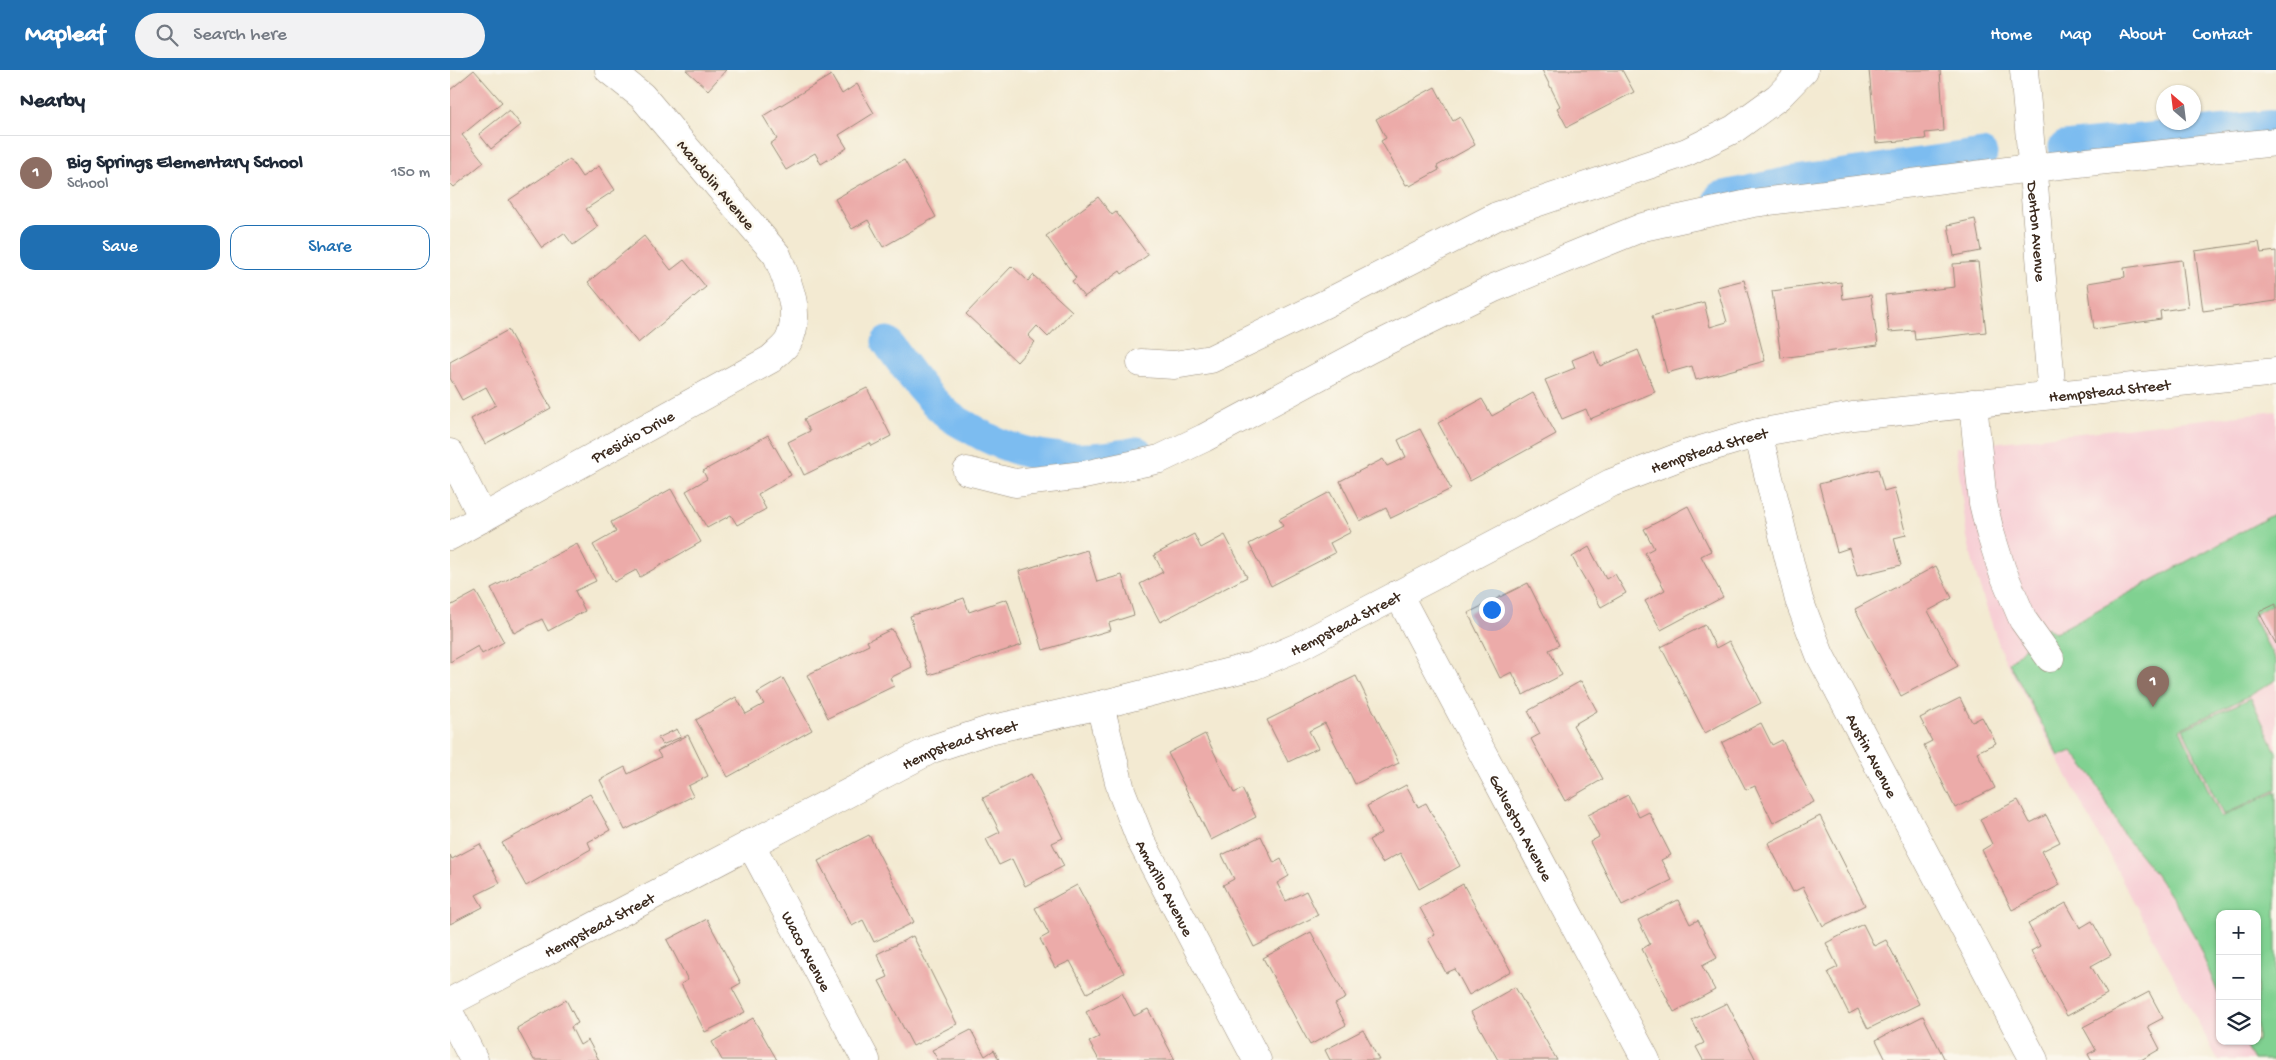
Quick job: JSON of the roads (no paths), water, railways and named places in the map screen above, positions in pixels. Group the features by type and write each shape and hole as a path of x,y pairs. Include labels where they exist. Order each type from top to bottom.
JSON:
{"street":[{"name":"Mandolin Avenue","path":"609,70 642,96 776,255 789,286 795,317"},
{"path":"1141,364 1174,365 1211,359 1331,301 1497,216 1686,152 1734,129 1778,97 1804,70"},
{"name":"Denton Avenue","path":"2024,70 2052,395"},
{"path":"968,471 1014,483 1084,475 1160,460 1370,349 1494,288 1644,228 1753,203 2031,168 2276,142"},
{"name":"Presidio Drive","path":"450,536 772,359 788,342 795,317"},
{"name":"Hempstead Street","path":"450,1002 932,749 989,730 1100,705 1253,666 1298,647 1611,483 1684,455 1758,433 1853,416 2276,372"},
{"path":"1973,403 1982,494 1990,532 2002,570 2022,620 2050,658"},
{"name":"Austin Avenue","path":"1758,433 1799,600 1820,655 2034,1060"},
{"path":"450,453 484,518"},
{"name":"Galveston Avenue","path":"1398,594 1646,1060"},
{"name":"Amarillo Avenue","path":"1100,705 1121,790 1141,840 1257,1060"},
{"name":"Waco Avenue","path":"750,843 866,1060"},
{"path":"450,1014 474,1060"}],"waterway":[{"path":"2064,147 2276,125"},
{"path":"1720,197 1795,181 1982,154"},
{"path":"887,342 930,397 948,415 988,438 1009,447 1050,457 1093,458 1138,452"}],"place":[{"name":"Big Springs Elementary School","path":"2153,707"}]}
